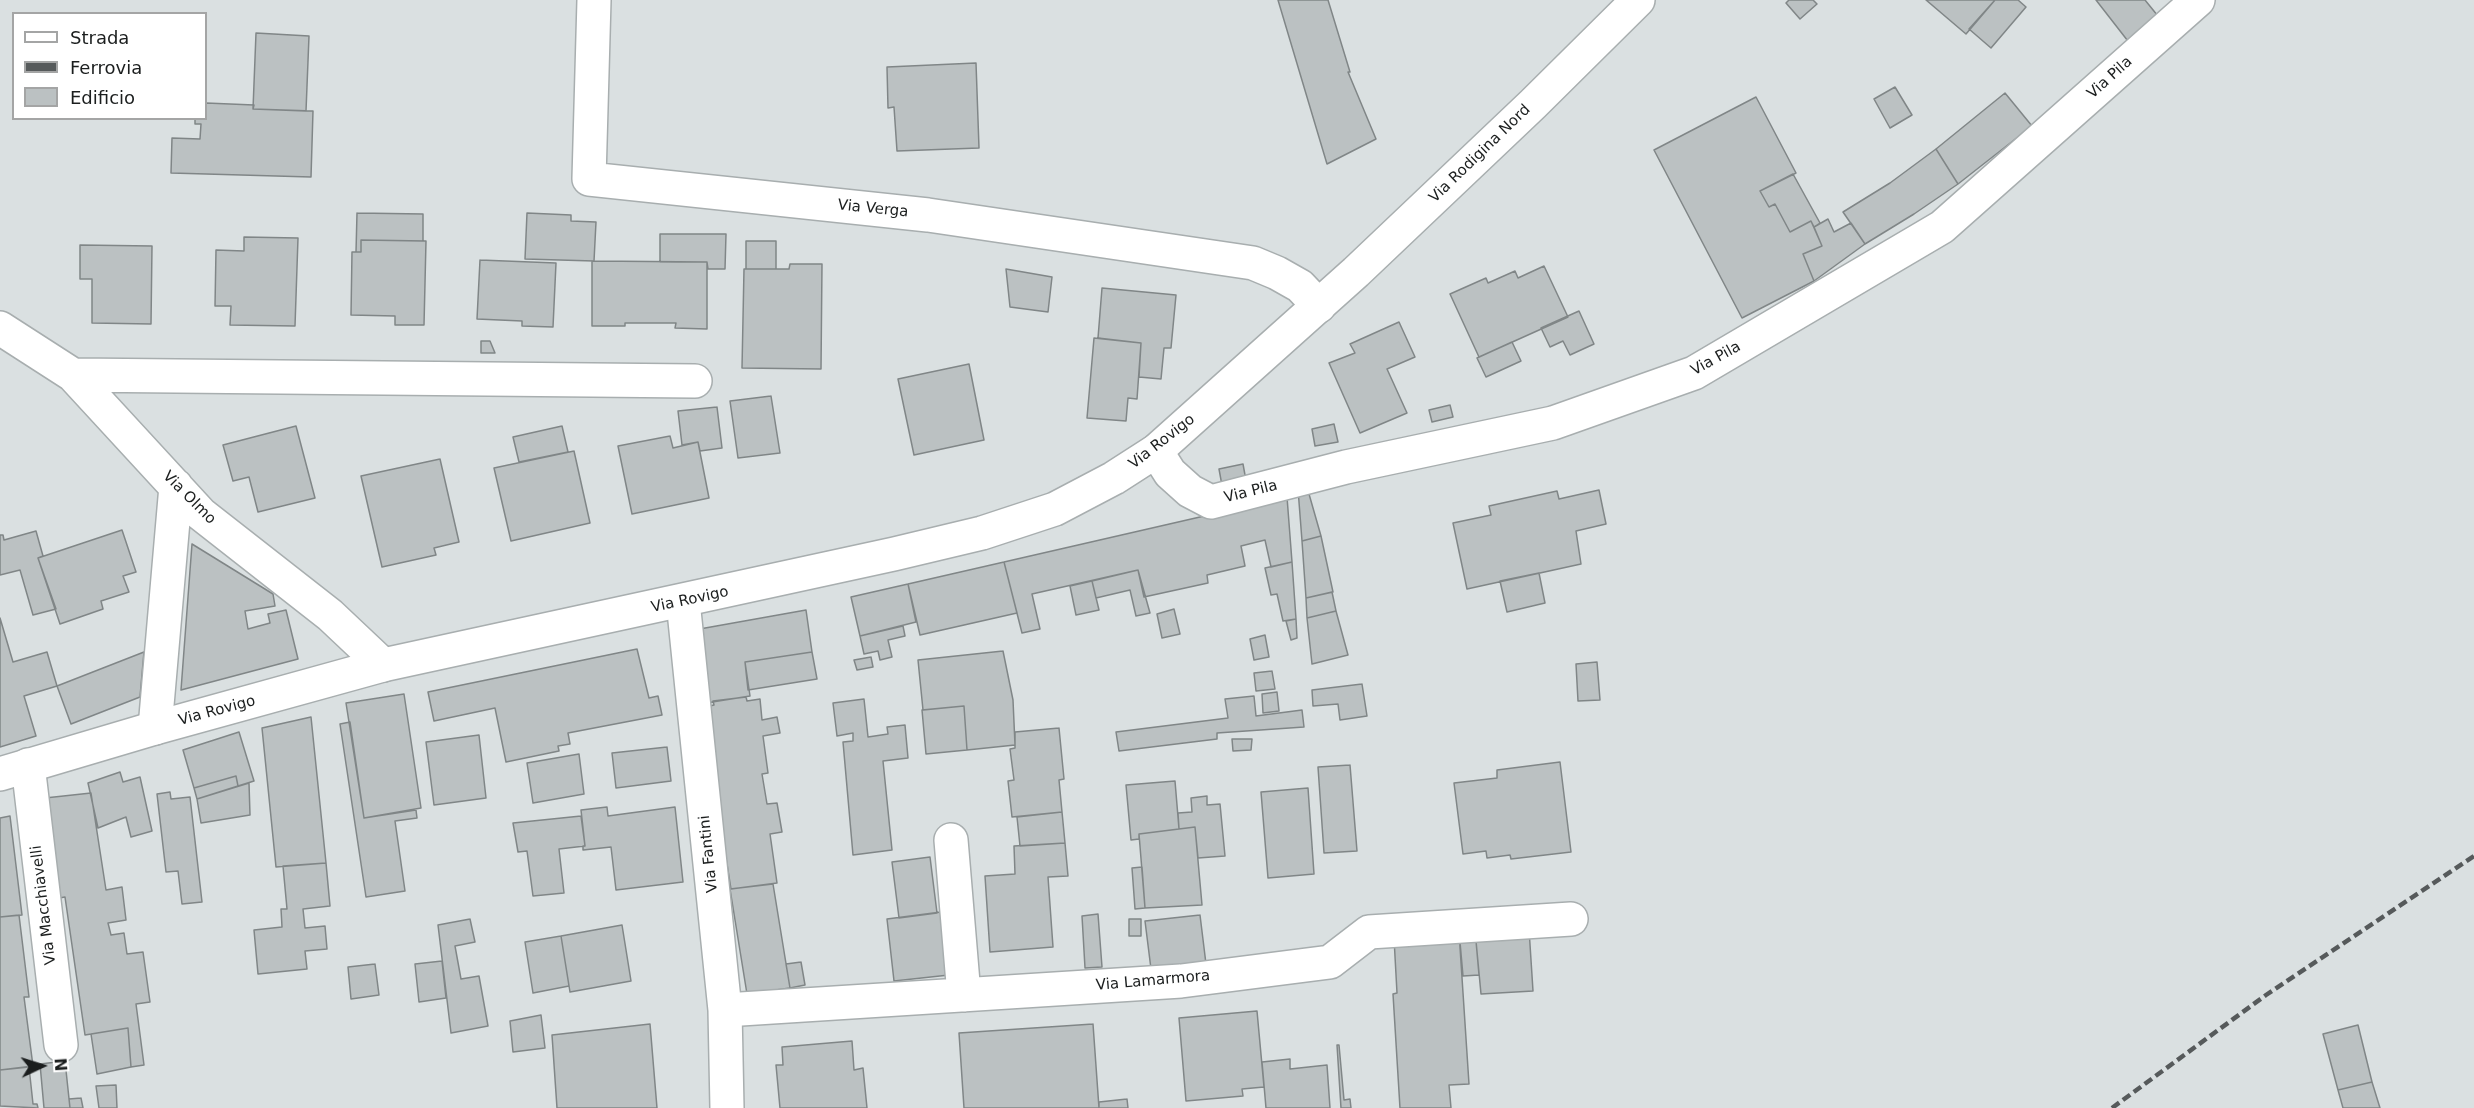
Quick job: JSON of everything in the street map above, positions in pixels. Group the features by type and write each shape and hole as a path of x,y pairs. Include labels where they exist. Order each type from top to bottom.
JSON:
{"street":[{"name":"Via Verga","path":"594,0 589,179 928,215 1253,263 1300,286 1319,306"},
{"name":"Via Rodigina Nord","path":"1319,306 1533,104 1638,0"},
{"name":"Via Pila","path":"1156,451 1170,473 1190,491 1210,502 1346,467 1553,423 1694,373 1942,227 2198,0"},
{"name":"Via Rovigo","path":"14,769 383,666 982,533 1055,509 1114,478 1156,451 1319,306"},
{"name":"Via Olmo","path":"0,328 73,375 201,514 330,615 383,666"},
{"path":"73,375 694,381"},
{"path":"155,728 176,486"},
{"name":"Via Fantini","path":"683,601 724,1010 727,1108"},
{"name":"Via Macchiavelli","path":"14,769 61,1045"},
{"path":"951,840 964,995"},
{"name":"Via Lamarmora","path":"724,1010 1181,981 1330,962 1369,932 1571,919"}],"building":[{"path":"1278,0 1328,0 1350,72 1348,72 1376,139 1327,164"},
{"path":"1789,0 1813,0 1817,4 1800,19 1786,3"},
{"path":"1926,0 1995,0 1966,34"},
{"path":"1995,0 2018,0 2026,7 1991,48 1969,29"},
{"path":"2096,0 2145,0 2162,21 2131,45"},
{"path":"256,33 309,36 306,111 253,109"},
{"path":"976,63 979,148 897,151 894,107 888,108 887,67"},
{"path":"1895,87 1912,115 1890,128 1874,99"},
{"path":"2005,93 2032,126 1958,184 1936,149"},
{"path":"1756,97 1796,173 1760,191 1769,207 1775,204 1790,232 1811,221 1822,246 1803,254 1814,281 1742,318 1654,150"},
{"path":"207,103 254,105 253,109 313,111 311,177 171,173 172,138 200,139 201,124 195,124 195,120 207,120"},
{"path":"1936,149 1958,184 1865,244 1843,212 1890,183"},
{"path":"1793,174 1820,223 1814,227 1811,221 1790,232 1775,204 1769,207 1760,191"},
{"path":"357,213 423,214 423,241 361,240 361,252 356,252"},
{"path":"527,213 571,215 571,221 596,222 594,261 525,259"},
{"path":"1828,219 1834,232 1851,223 1865,244 1814,281 1803,254 1822,246 1814,227"},
{"path":"660,234 726,234 725,269 708,269 707,262 660,262"},
{"path":"244,237 298,238 295,326 230,325 231,306 215,306 216,250 244,251"},
{"path":"361,240 426,241 424,325 395,325 395,316 351,315 352,252 361,252"},
{"path":"746,241 776,241 776,269 746,269"},
{"path":"80,245 152,246 151,324 92,323 92,279 80,279"},
{"path":"480,260 556,263 553,327 522,326 522,321 477,319"},
{"path":"592,261 707,262 707,329 675,328 676,323 625,323 625,326 592,326"},
{"path":"790,264 822,264 821,369 742,368 744,269 789,269"},
{"path":"1544,266 1568,317 1479,357 1450,294 1486,278 1488,283 1515,271 1518,278"},
{"path":"1006,269 1052,277 1048,312 1010,307"},
{"path":"1102,288 1176,295 1171,348 1164,348 1161,379 1139,377 1141,343 1098,338"},
{"path":"1579,311 1594,344 1570,355 1563,341 1550,347 1541,328"},
{"path":"1399,322 1415,357 1387,369 1407,413 1360,433 1329,363 1355,353 1350,344"},
{"path":"1094,338 1141,343 1137,399 1128,398 1126,421 1087,418"},
{"path":"481,341 490,341 495,353 481,353"},
{"path":"1512,342 1521,361 1486,377 1477,358"},
{"path":"969,364 984,440 914,455 898,379"},
{"path":"771,396 780,453 738,458 730,401"},
{"path":"1450,405 1453,417 1432,422 1429,410"},
{"path":"717,407 722,448 700,451 698,442 682,445 678,411"},
{"path":"1334,424 1338,442 1315,446 1312,429"},
{"path":"296,426 315,498 258,512 249,477 233,481 223,445"},
{"path":"562,426 568,452 519,462 513,437"},
{"path":"670,436 673,448 698,442 709,498 632,514 618,446"},
{"path":"574,451 590,523 511,541 494,468"},
{"path":"440,459 459,542 434,548 436,555 382,567 361,476"},
{"path":"1243,464 1247,486 1223,491 1219,469"},
{"path":"1307,487 1321,536 1302,541 1298,489"},
{"path":"1599,490 1606,524 1576,531 1581,564 1467,589 1453,523 1491,515 1489,506 1557,491 1559,499"},
{"path":"1287,497 1292,562 1271,567 1265,540 1241,546 1245,566 1207,575 1208,583 1144,597 1138,570 1032,594 1040,629 1022,633 1004,562"},
{"path":"122,530 136,572 123,576 129,592 101,601 103,609 60,624 38,558"},
{"path":"36,531 43,556 38,558 56,609 33,615 20,570 0,575 0,535 3,535 4,540"},
{"path":"1321,536 1333,592 1306,598 1302,541"},
{"path":"192,544 273,594 275,606 245,611 248,629 270,623 268,614 286,610 298,659 181,690"},
{"path":"1004,562 1017,613 920,635 908,584"},
{"path":"1292,562 1296,619 1283,621 1277,594 1271,595 1265,568"},
{"path":"1138,570 1150,613 1136,616 1130,590 1096,598 1092,581"},
{"path":"1539,573 1545,603 1507,612 1500,581"},
{"path":"1092,581 1099,610 1076,615 1070,586"},
{"path":"908,584 916,622 860,636 851,597"},
{"path":"1332,592 1336,611 1307,618 1306,598"},
{"path":"1174,609 1180,634 1162,638 1157,614"},
{"path":"806,610 812,652 745,662 750,696 706,703 694,630"},
{"path":"1336,611 1348,655 1312,664 1307,618"},
{"path":"0,618 13,662 47,652 57,686 24,696 36,736 0,747"},
{"path":"1296,619 1297,638 1291,640 1286,621"},
{"path":"903,626 905,636 888,640 892,657 880,660 878,651 864,654 860,636"},
{"path":"1265,635 1269,657 1254,660 1250,639"},
{"path":"637,649 649,698 658,696 662,715 568,733 570,744 558,746 559,751 506,762 495,708 434,721 428,692"},
{"path":"1003,651 1013,700 1015,745 967,750 964,706 923,710 918,660"},
{"path":"144,652 140,697 71,724 57,686"},
{"path":"812,652 817,679 748,690 745,662"},
{"path":"871,657 873,667 857,670 854,660"},
{"path":"1597,662 1600,700 1578,701 1576,664"},
{"path":"1272,671 1275,689 1256,691 1254,673"},
{"path":"1362,684 1367,716 1340,720 1338,704 1313,706 1312,690"},
{"path":"1277,692 1279,711 1263,713 1262,694"},
{"path":"404,694 421,808 364,818 346,703"},
{"path":"1254,696 1256,716 1302,710 1304,727 1217,733 1217,739 1119,751 1116,732 1228,718 1225,699"},
{"path":"746,697 747,701 760,699 762,720 777,717 780,733 763,736 768,773 762,774 767,804 777,803 782,832 770,834 777,883 731,889 708,745 705,707 714,705 713,701"},
{"path":"864,699 868,737 888,734 887,727 905,725 908,758 883,761 892,850 853,855 843,742 853,741 853,733 837,736 833,703"},
{"path":"964,706 967,750 926,754 922,710"},
{"path":"311,717 326,863 276,867 262,728"},
{"path":"350,722 364,818 416,810 417,818 395,821 405,891 366,897 340,724"},
{"path":"1059,728 1064,779 1059,780 1062,812 1012,817 1008,781 1014,780 1010,749 1015,748 1015,732"},
{"path":"239,732 254,781 238,786 236,776 194,788 183,750"},
{"path":"479,735 486,798 434,805 426,742"},
{"path":"1232,739 1252,739 1251,750 1233,751"},
{"path":"667,747 671,781 616,788 612,753"},
{"path":"579,754 584,794 533,803 527,763"},
{"path":"1560,762 1571,852 1511,859 1510,855 1487,858 1486,851 1463,854 1454,783 1497,778 1497,770"},
{"path":"1350,765 1357,851 1324,853 1318,767"},
{"path":"120,772 123,782 140,777 152,831 131,837 126,817 98,828 88,783"},
{"path":"236,776 238,786 197,799 194,788"},
{"path":"1175,781 1179,829 1139,834 1139,839 1131,840 1126,785"},
{"path":"249,783 250,815 201,823 197,799"},
{"path":"1308,788 1314,874 1268,878 1261,792"},
{"path":"170,792 171,799 190,797 202,902 182,904 178,871 166,872 157,794"},
{"path":"91,793 106,890 122,887 126,920 108,923 111,935 124,933 127,954 143,952 150,1002 136,1004 144,1065 131,1067 128,1028 85,1035 65,897 59,898 45,798"},
{"path":"1207,796 1207,805 1220,804 1225,856 1198,858 1195,827 1179,829 1178,813 1192,812 1191,798"},
{"path":"607,807 608,816 675,807 683,882 616,890 611,847 583,850 585,846 581,810"},
{"path":"1062,812 1065,843 1020,846 1017,817"},
{"path":"10,816 22,915 0,917 0,818"},
{"path":"581,816 585,846 559,849 564,893 533,896 527,851 518,852 513,823"},
{"path":"1195,827 1202,905 1145,908 1139,834"},
{"path":"1065,843 1068,876 1048,877 1053,947 990,952 985,876 1015,874 1014,846"},
{"path":"930,857 937,913 899,918 892,862"},
{"path":"326,863 330,906 303,909 305,928 325,926 327,949 305,951 307,969 258,974 254,930 282,927 281,909 287,909 283,866"},
{"path":"1142,867 1145,908 1135,909 1132,868"},
{"path":"773,884 790,988 747,994 730,889"},
{"path":"941,912 949,975 894,981 887,919"},
{"path":"1098,914 1102,967 1085,968 1082,916"},
{"path":"19,915 29,997 24,997 33,1066 0,1070 0,917"},
{"path":"1200,915 1206,964 1151,969 1145,921"},
{"path":"470,919 475,942 455,946 461,979 479,976 488,1026 451,1033 438,925"},
{"path":"1129,919 1141,919 1141,936 1129,936"},
{"path":"622,925 631,981 570,992 561,936"},
{"path":"1529,929 1533,991 1481,994 1476,941"},
{"path":"1459,932 1469,1084 1449,1085 1451,1108 1400,1108 1393,994 1397,993 1394,938"},
{"path":"561,936 569,986 533,993 525,942"},
{"path":"1476,941 1479,975 1463,976 1460,942"},
{"path":"442,961 446,998 419,1002 415,964"},
{"path":"801,962 805,985 790,988 786,964"},
{"path":"375,964 379,995 351,999 348,967"},
{"path":"1257,1011 1264,1087 1242,1089 1243,1096 1186,1101 1179,1018"},
{"path":"541,1015 545,1048 513,1052 510,1021"},
{"path":"650,1024 657,1108 557,1108 552,1035"},
{"path":"1093,1024 1099,1108 964,1108 959,1033"},
{"path":"2358,1025 2372,1082 2338,1090 2323,1034"},
{"path":"128,1028 131,1067 97,1074 91,1034"},
{"path":"852,1041 854,1070 863,1068 867,1108 780,1108 776,1065 783,1065 782,1047"},
{"path":"1337,1045 1339,1045 1344,1100 1350,1099 1351,1108 1341,1108"},
{"path":"1290,1059 1290,1069 1327,1065 1330,1108 1266,1108 1262,1062"},
{"path":"65,1061 70,1108 44,1108 40,1064"},
{"path":"29,1067 33,1104 37,1104 38,1108 0,1106 0,1070"},
{"path":"2372,1082 2380,1108 2343,1108 2338,1090"},
{"path":"116,1085 117,1108 99,1108 96,1086"},
{"path":"81,1098 83,1108 70,1108 69,1099"},
{"path":"1127,1099 1128,1108 1099,1108 1099,1102"}],"railway":[{"path":"2112,1108 2266,995 2474,856"}]}
